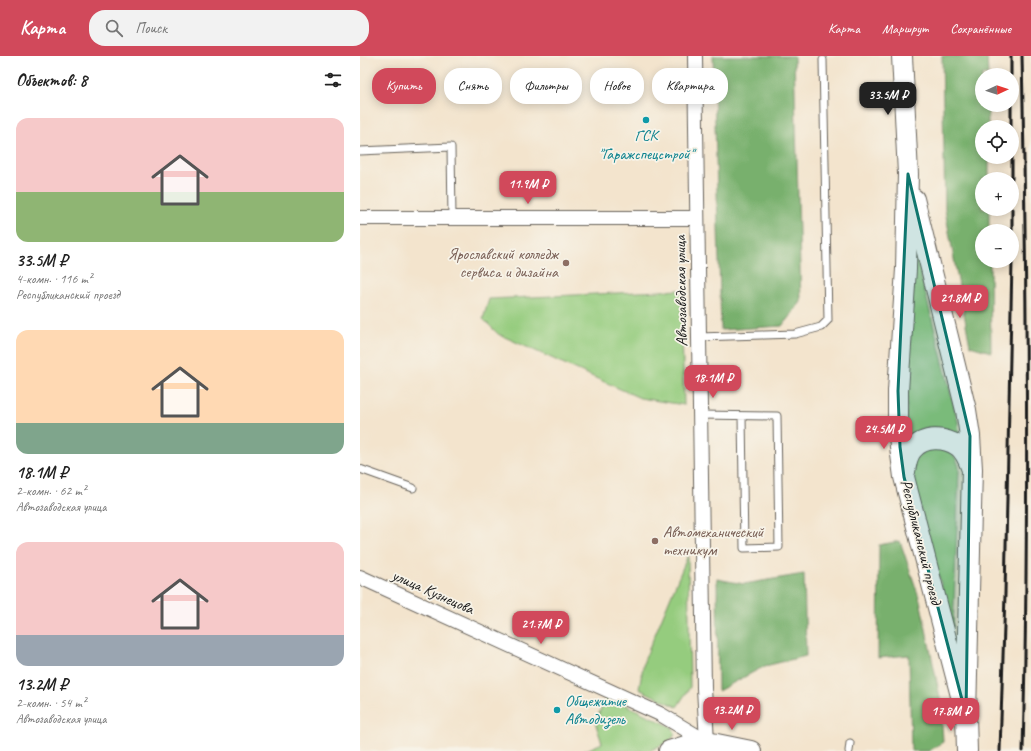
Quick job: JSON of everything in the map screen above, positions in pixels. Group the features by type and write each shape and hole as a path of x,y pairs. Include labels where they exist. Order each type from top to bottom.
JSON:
{"main road":[{"name":"Республиканский проезд","path":"902,56 908,174 906,269 898,391 900,447 904,477 966,715"},
{"name":"Республиканский проезд","path":"908,174 966,410 970,436 972,469 965,750"},
{"path":"904,477 906,460 913,448 924,441 936,438 947,440 959,446 968,457 972,469"},
{"path":"670,751 692,744 707,742 744,750"}],"street":[{"name":"Автозаводская улица","path":"695,56 704,688 707,742"},
{"path":"360,218 697,218"},
{"name":"улица Кузнецова","path":"360,577 660,714 707,742"}],"lane":[{"path":"699,336 795,334 821,327 828,320 823,60"},
{"path":"360,150 451,147 452,218"},
{"path":"700,415 777,416 779,547 744,548 742,416"},
{"path":"360,469 413,488"},
{"path":"849,751 850,743"}],"highlighted area":[{"path":"908,174 970,436 966,715 904,477 900,447 898,391"}],"green space":[{"path":"713,56 794,56 801,302 782,326 721,330 714,104 728,104 728,68 713,68"},
{"path":"942,56 987,56 988,68 975,68 975,112 988,112 988,120 975,120 975,164 989,164 989,172 975,172 975,216 989,216 989,224 975,224 975,268 990,268 991,352 970,346 945,210"},
{"path":"915,253 958,422 959,434 950,430 929,427 917,431 905,439"},
{"path":"681,290 684,405 640,398 498,334 483,319 489,299"},
{"path":"928,448 948,451 955,457 959,468 953,628 910,471 911,463"},
{"path":"900,541 920,600 941,702 943,742 929,751 911,751 909,655 878,658 879,545"},
{"path":"688,555 690,687 677,707 639,689 644,661"},
{"path":"804,574 806,656 765,666 718,691 717,579 744,584"},
{"path":"607,696 672,727 675,733 670,741 649,751 584,751 602,743 595,722"}],"railway":[{"path":"1011,56 1011,68"},
{"path":"1022,56 1027,404 1023,751"},
{"path":"1011,112 1011,120"},
{"path":"1012,164 1012,172"},
{"path":"1012,216 1012,224"},
{"path":"1000,751 1012,268"}],"place":[{"name":"ГСК \"Гаражспецстрой\"","path":"646,120"},
{"name":"Ярославский колледж сервиса и дизайна","path":"566,263"},
{"name":"Автомеханический техникум","path":"655,541"},
{"name":"Общежитие Автодизель","path":"557,710"}]}
